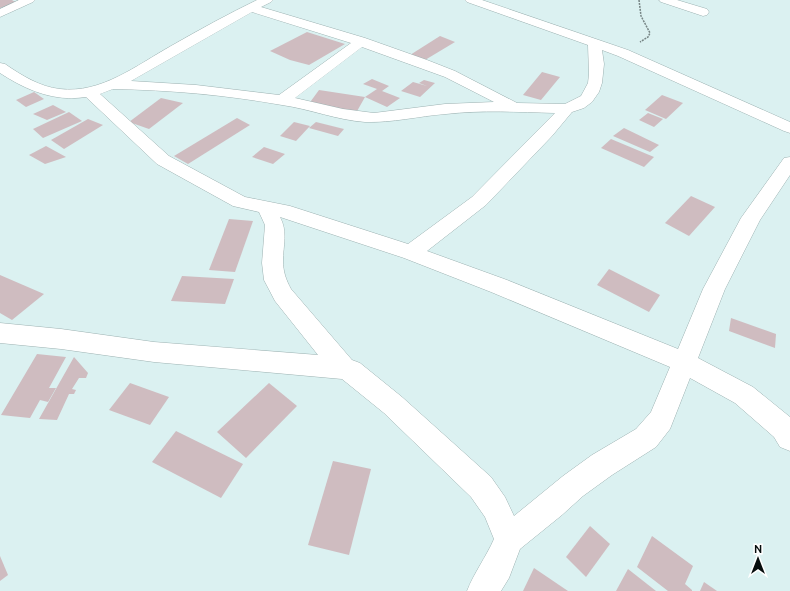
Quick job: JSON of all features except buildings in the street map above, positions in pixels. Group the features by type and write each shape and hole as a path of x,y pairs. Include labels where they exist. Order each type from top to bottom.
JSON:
{"street":[{"path":"0,13 29,0"},
{"path":"0,67 33,86 60,94 90,92 112,85 268,0"},
{"path":"471,0 623,53 771,118 790,128"},
{"path":"665,0 703,12"},
{"path":"251,8 360,41 450,74 485,91 514,108"},
{"path":"282,100 352,50 360,41"},
{"path":"112,85 176,87 282,100 332,112 363,117 387,118 445,109 483,107 567,109 578,106 588,99 595,83 598,64 594,43"},
{"path":"90,92 163,160 240,202 346,231 411,253 499,286 684,362 744,396 783,428 790,438"},
{"path":"411,253 479,201 546,133 567,109"},
{"path":"771,118 790,113"},
{"path":"483,591 498,567 509,538 602,465 646,438 661,420 714,288 748,224 790,162"},
{"path":"266,208 275,225 272,263 275,280 283,295 343,368"},
{"path":"0,333 61,339 154,352 343,368 351,372 393,406 481,487 495,507 509,538"}],"path":[{"path":"623,53 648,37 650,33 641,16 639,0"}]}
